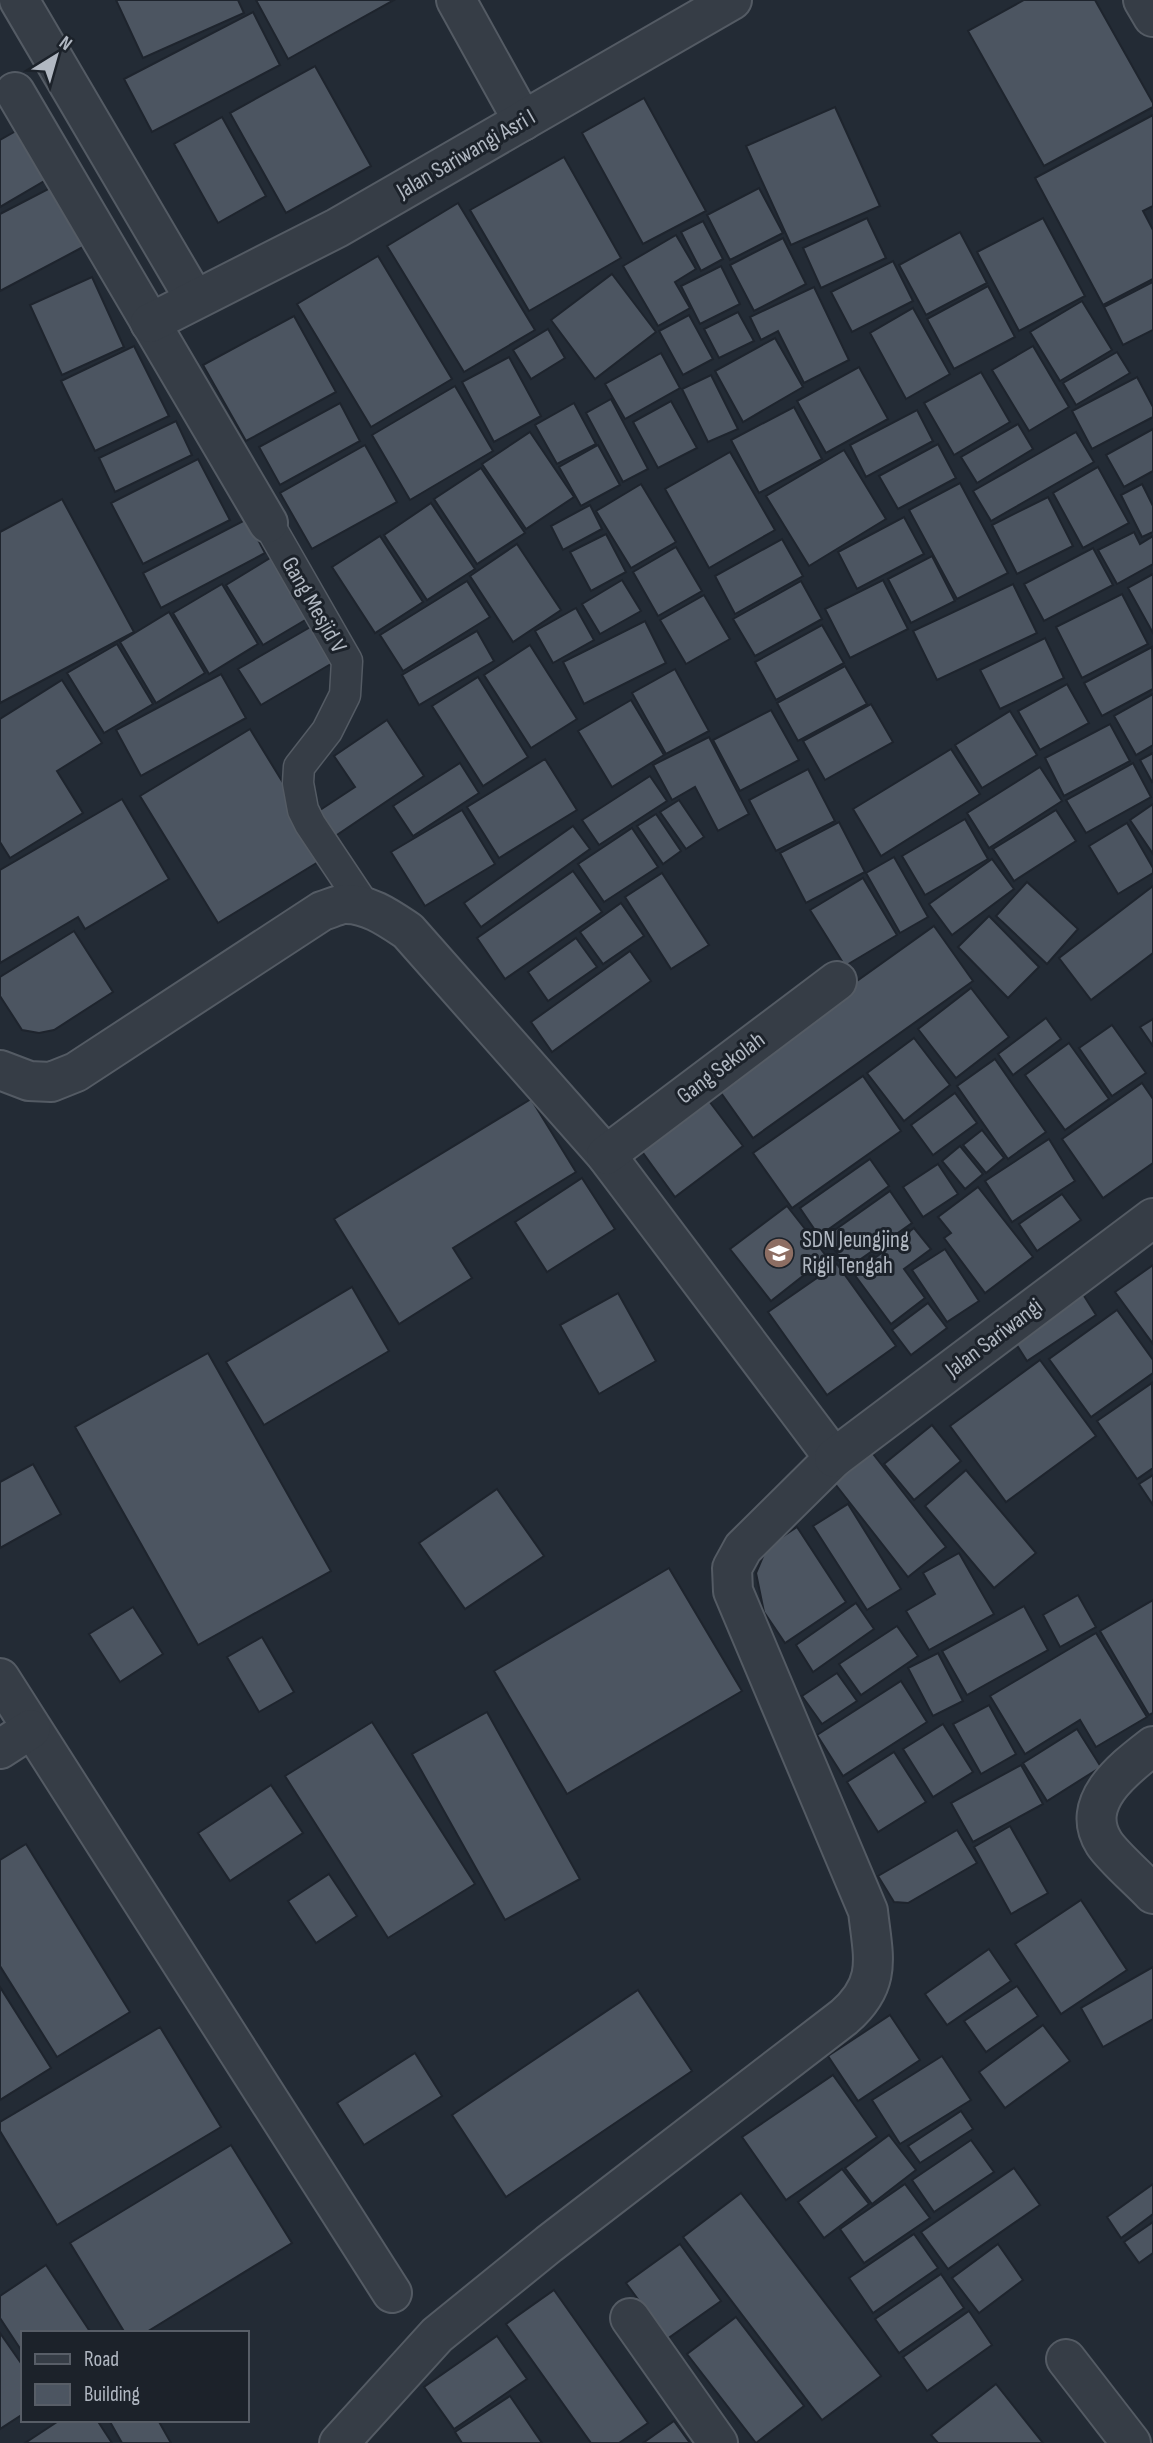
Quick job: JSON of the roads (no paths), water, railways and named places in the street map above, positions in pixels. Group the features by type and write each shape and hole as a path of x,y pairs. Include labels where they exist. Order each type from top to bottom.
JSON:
{"street":[{"path":"19,0 194,299"},
{"path":"456,0 523,121"},
{"name":"Jalan Sariwangi Asri I","path":"149,323 337,228 732,0"},
{"path":"1143,0 1153,17"},
{"path":"57,67 8,96 149,323 268,523"},
{"path":"0,1070 29,1081 51,1082 76,1072 322,911 344,904 387,916 408,931 606,1155 834,1458"},
{"name":"Gang Sekolah","path":"606,1155 837,981"},
{"name":"Jalan Sariwangi","path":"339,2443 437,2335 549,2244 844,2017 864,1995 874,1967 868,1911 733,1591 732,1568 743,1548 834,1458 1153,1219"},
{"path":"0,1678 392,2292"},
{"path":"0,1749 32,1729"},
{"path":"1153,1746 1120,1772 1106,1789 1099,1807 1097,1824 1104,1842 1153,1894"},
{"path":"630,2318 718,2443"},
{"path":"1066,2359 1131,2443"}],"lane":[{"name":"Gang Mesjid V","path":"268,523 347,661 345,695 327,731 299,767 298,782 303,810 310,824 366,908"}],"place":[{"name":"SDN Jeungjing Rigil Tengah","path":"779,1253"}]}
